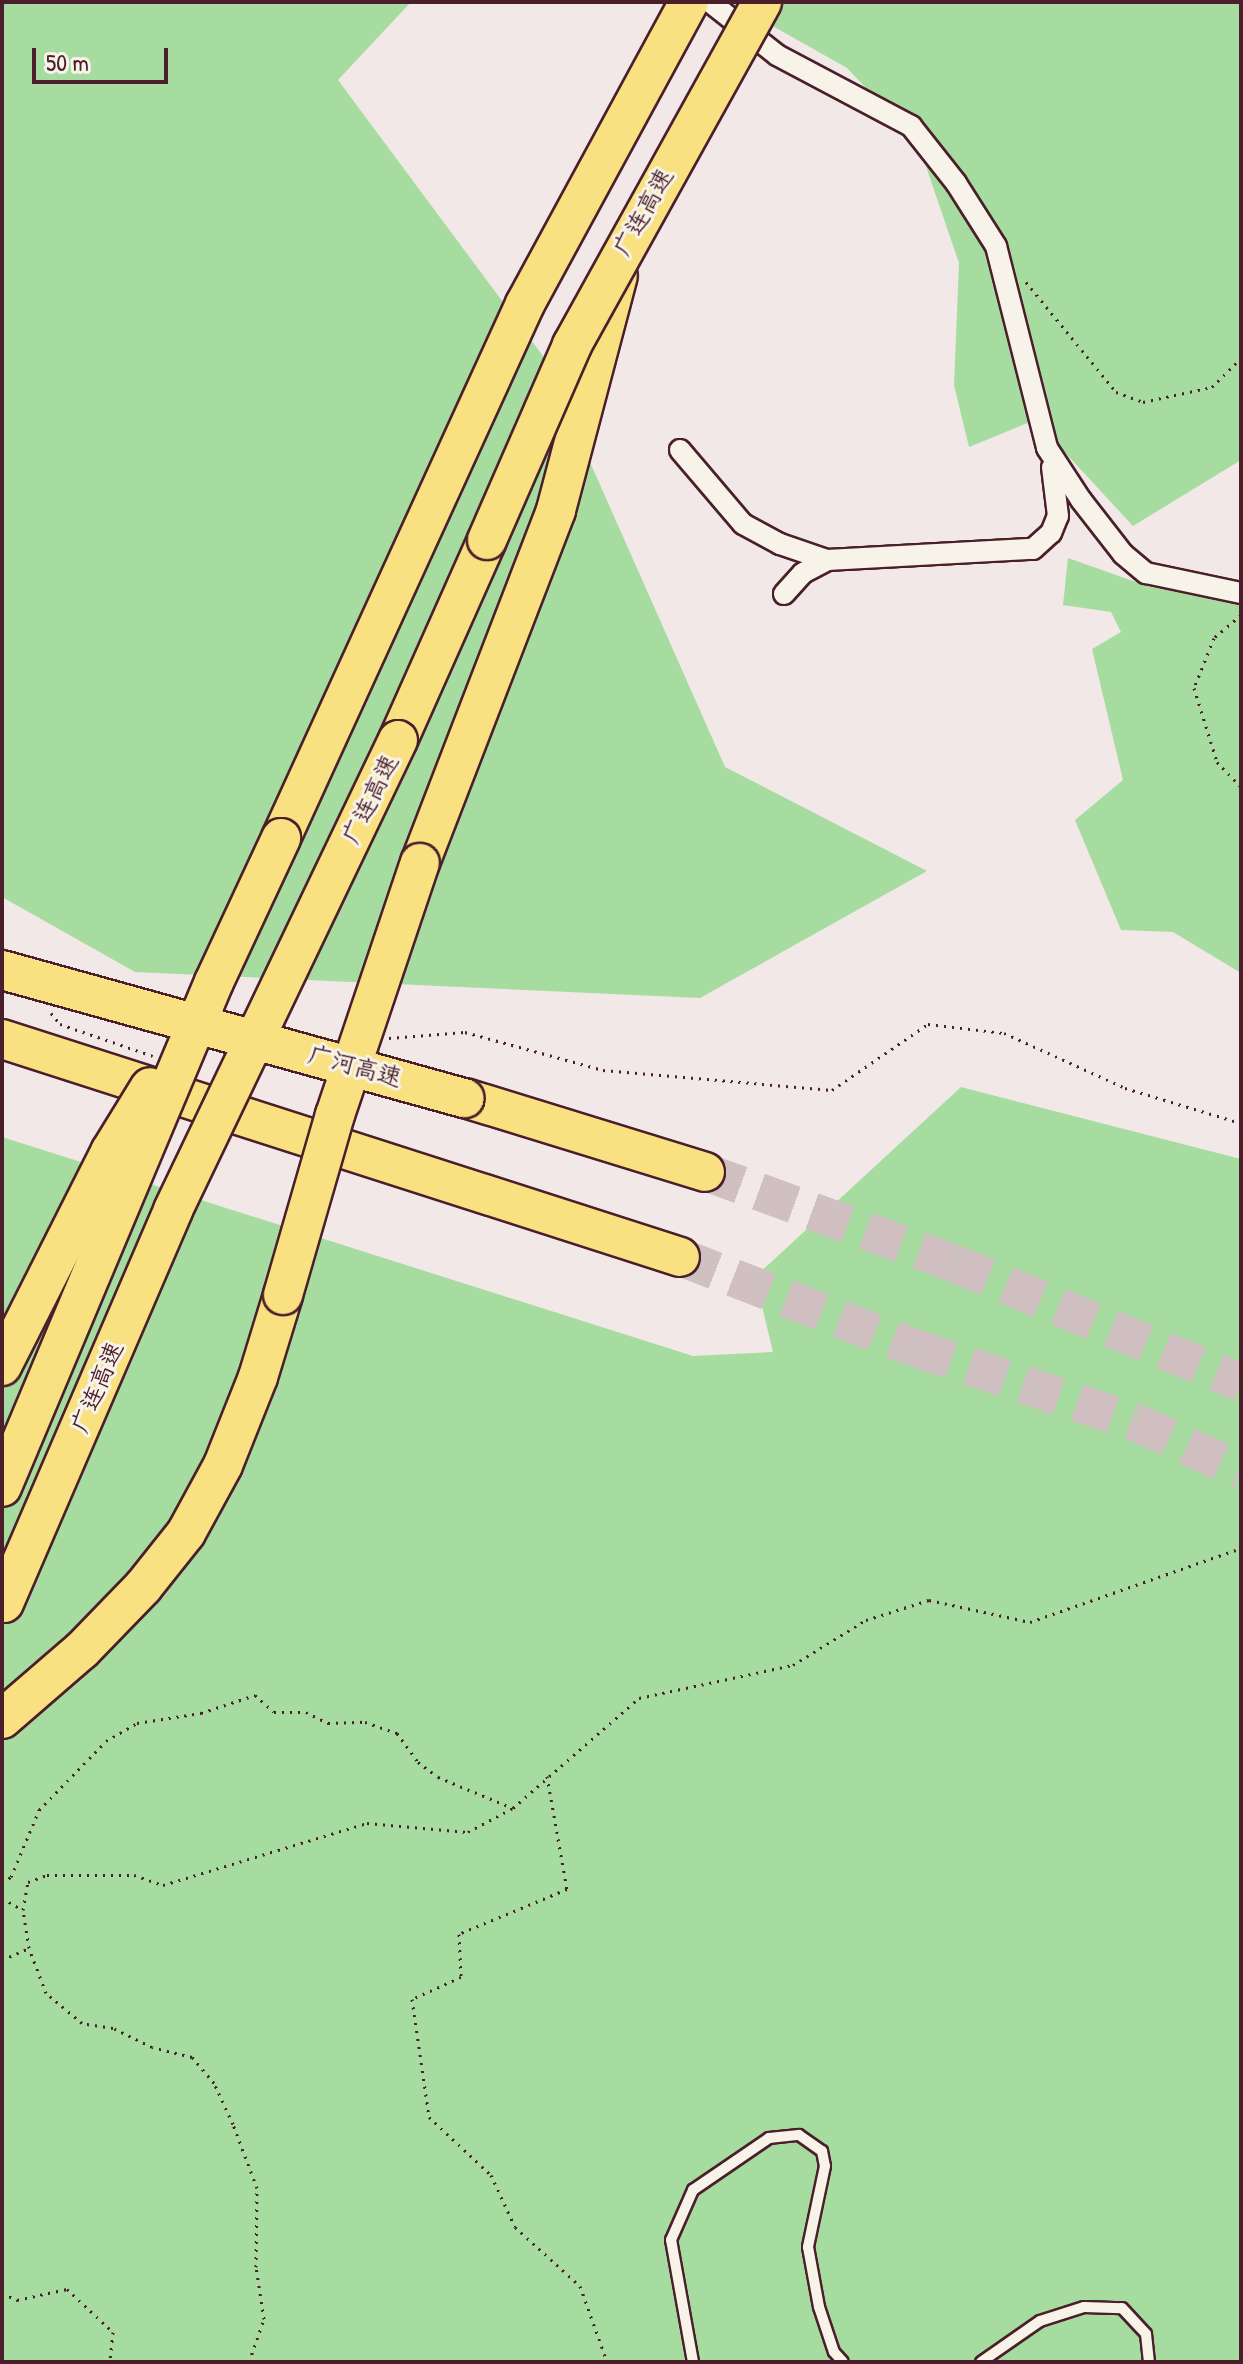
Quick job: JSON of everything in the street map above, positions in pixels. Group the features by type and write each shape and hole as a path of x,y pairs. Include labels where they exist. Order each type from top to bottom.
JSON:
{"highway":[{"name":"广连高速","path":"2,1487 214,982 525,304 689,2"},
{"name":"广连高速","path":"3,1606 173,1210 398,740 572,345 762,2"},
{"path":"2,1719 82,1650 143,1587 186,1533 229,1451 283,1295 335,1115 420,863 556,510 627,242"},
{"name":"广河高速","path":"2,970 465,1098 705,1172"},
{"path":"2,1366 110,1152 214,982"},
{"path":"2,1039 680,1257"}],"street":[{"path":"680,450 743,524 780,544 827,560 1033,549 1051,533 1058,516 1058,488 1006,276 996,246 956,183 911,126 777,55 710,2"},
{"path":"1047,448 1114,543 1146,573 1241,593"},
{"path":"784,594 803,573 827,560"}],"lane":[{"path":"693,2362 671,2240 693,2190 769,2138 799,2135 822,2151 825,2166 808,2247 819,2307 834,2352 843,2362"},
{"path":"981,2362 1040,2321 1084,2307 1122,2308 1146,2334 1149,2362"}],"path":[{"path":"1006,276 1028,283 1116,392 1143,402 1212,387 1241,358"},
{"path":"1241,615 1214,638 1194,688 1217,762 1241,787"},
{"path":"41,1001 60,1024 157,1058"},
{"path":"373,1042 465,1032 603,1070 832,1090 928,1024 1004,1033 1125,1088 1241,1123"},
{"path":"249,2362 264,2319 256,2267 257,2188 214,2083 192,2057 152,2047 113,2028 82,2023 46,1993 29,1948 23,1910 28,1882 47,1875 134,1875 163,1885 367,1823 468,1832 513,1808 639,1698 793,1665 866,1620 929,1600 1030,1622 1241,1548"},
{"path":"2,1883 11,1877 39,1810 106,1741 137,1723 201,1713 255,1695 274,1712 306,1712 328,1723 365,1722 397,1733 418,1762 438,1777 513,1808"},
{"path":"547,1776 567,1889 459,1934 461,1977 412,1999 429,2117 491,2175 515,2227 580,2286 607,2362"},
{"path":"2,1898 23,1910"},
{"path":"2,1960 29,1948"},
{"path":"2,2293 17,2300 67,2289 113,2332 110,2362"}],"green space":[{"path":"2,2 411,2 338,80 543,356 725,767 927,871 700,998 135,972 2,897"},
{"path":"730,2 1241,2 1241,460 1133,526 1035,420 969,447 954,385 959,263 918,143 847,68"},
{"path":"1068,558 1147,586 1241,604 1241,973 1173,932 1121,930 1075,820 1123,780 1092,649 1121,632 1111,612 1063,605"},
{"path":"961,1087 1241,1159 1241,2362 2,2362 2,1137 693,1356 773,1352 755,1277"}],"tunnel":[{"path":"705,1172 953,1263 1241,1382"},
{"path":"680,1257 915,1348 1135,1422 1241,1471"}]}
